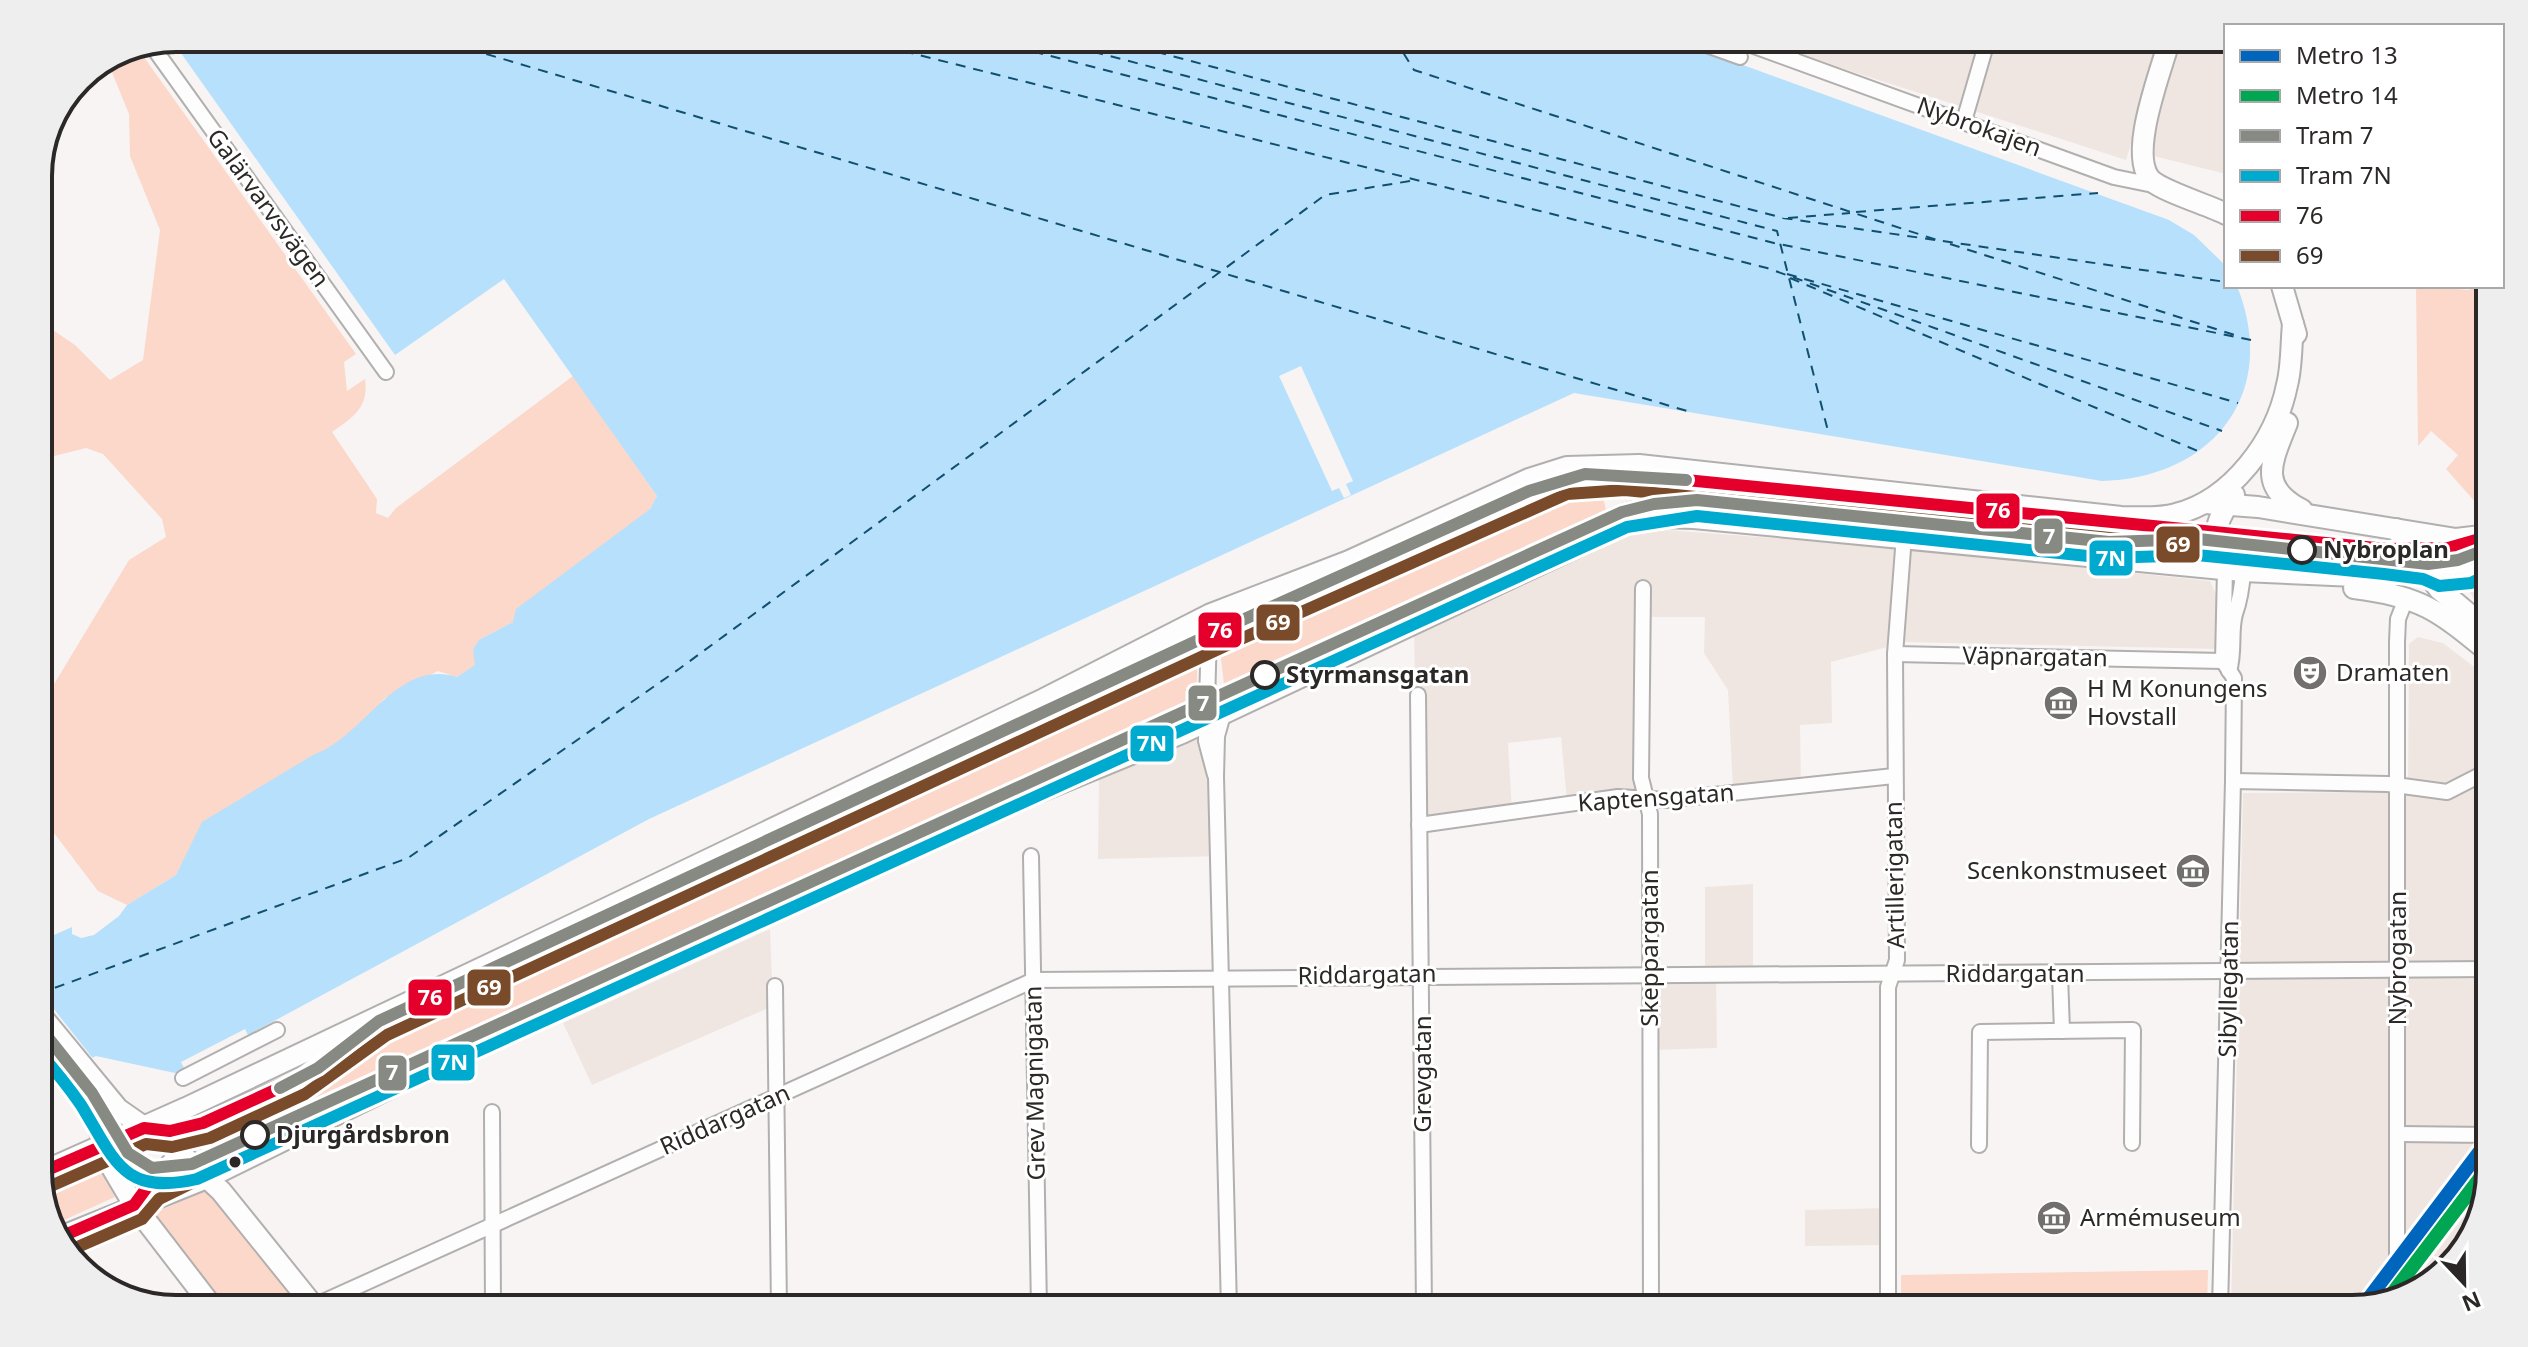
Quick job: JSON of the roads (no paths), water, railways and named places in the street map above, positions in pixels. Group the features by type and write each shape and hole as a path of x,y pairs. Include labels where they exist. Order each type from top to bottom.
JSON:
{"street":[{"path":"1726,52 1740,57"},
{"name":"Nybrokajen","path":"1777,52 2114,177 2161,187 2224,213"},
{"path":"1790,58 1792,52"},
{"path":"1964,121 1984,52"},
{"path":"2161,187 2149,179 2141,142 2166,52"},
{"name":"Galärvarvsvägen","path":"158,54 386,372"},
{"path":"2283,288 2301,359 2298,390 2271,472 2282,498 2309,514 2414,552 2468,567 2476,563"},
{"path":"2293,324 2283,401 2254,460 2219,516 2216,536 2234,570 2264,577 2407,596 2445,616 2476,641"},
{"path":"2205,503 2254,460"},
{"path":"52,1168 144,1128 1030,706 1211,614 1349,561 1529,479 1567,467 1608,463 2121,517 2161,517 2205,503 2309,514"},
{"path":"144,1128 162,1131 183,1129 297,1080 379,1021 1207,637 1529,491 1585,474 1625,474 2216,536 2414,552"},
{"path":"1212,710 1622,512 1654,504 1697,500 2109,542 2216,536 2386,549 2458,560 2476,553"},
{"path":"134,1205 148,1186 184,1167 473,1047 1212,710 1641,520 1694,518 2234,570 2378,577 2414,552 2456,539 2476,537"},
{"name":"Artillerigatan","path":"1888,1295 1888,987 1897,960 1895,654 1904,536"},
{"path":"2414,552 2439,589 2476,620"},
{"path":"1229,1295 1216,777 1207,755 1212,710 1207,637 1216,624 1319,579 1349,561"},
{"path":"2468,567 2460,591 2476,614"},
{"name":"Sibyllegatan","path":"2220,1295 2230,972 2234,678 2226,666 2234,570"},
{"name":"Skeppargatan","path":"1643,588 1641,778 1650,801 1651,1295"},
{"name":"Nybrogatan","path":"2397,1287 2398,619 2407,596"},
{"name":"Väpnargatan","path":"1895,654 2226,666"},
{"name":"Grevgatan","path":"1418,695 1424,1295"},
{"name":"Kaptensgatan","path":"1419,825 1618,797 1650,801 1894,776"},
{"path":"2233,781 2398,785 2436,793 2447,792 2476,777"},
{"name":"Grev Magnigatan","path":"1031,856 1039,1295"},
{"name":"Riddargatan","path":"343,1295 1034,980 1420,975 2060,975 2476,969"},
{"path":"2060,975 2062,1031"},
{"path":"775,986 779,1295"},
{"path":"183,1078 277,1030"},
{"path":"1979,1145 1980,1032 2133,1030 2132,1143"},
{"path":"52,1034 93,1107 134,1205 203,1295"},
{"path":"52,1042 76,1072"},
{"path":"52,1050 144,1128 184,1167 303,1295"},
{"path":"492,1112 493,1295"},
{"path":"2398,1134 2476,1135"},
{"path":"110,1143 145,1169 184,1167"},
{"path":"69,1233 134,1205 184,1167"}],"water":[{"path":"180,52 1707,52 2169,220 2194,235 2224,264 2224,288 2238,288 2248,325 2250,361 2242,394 2227,422 2205,446 2176,464 2141,476 2102,481 1574,393 649,819 248,1035 245,1029 181,1062 184,1068 175,1073 96,1056 52,1077 52,936 72,927 72,934 81,938 94,935 119,916 127,905 176,875 202,822 332,746 398,689 416,679 435,674 457,677 475,665 473,649 479,640 513,622 516,609 650,509 657,496 504,279 395,355"}],"metro line":[{"name":"13","path":"2373,1293 2476,1157"},
{"name":"14","path":"2398,1286 2475,1185"}],"tram line":[{"name":"7","path":"280,1088 318,1068 379,1021 1218,631 1529,491 1585,474 1686,480"},
{"name":"7","path":"52,1043 92,1093 128,1153 152,1168 192,1164 1622,512 1654,504 1697,500 2109,542 2198,539 2428,564 2458,560 2476,553"},
{"name":"7N","path":"52,1068 124,1169 136,1178 152,1182 197,1179 1627,527 1697,516 2107,558 2197,555 2384,574 2423,579 2439,586 2476,581"}],"place":[{"name":"Nybroplan","path":"2302,550"},
{"name":"Dramaten","path":"2310,673"},
{"name":"Styrmansgatan","path":"1265,675"},
{"name":"H M Konungens Hovstall","path":"2061,703"},
{"name":"Scenkonstmuseet","path":"2193,871"},
{"name":"Djurgårdsbron","path":"255,1135"},
{"name":"Armémuseum","path":"2054,1218"}]}
